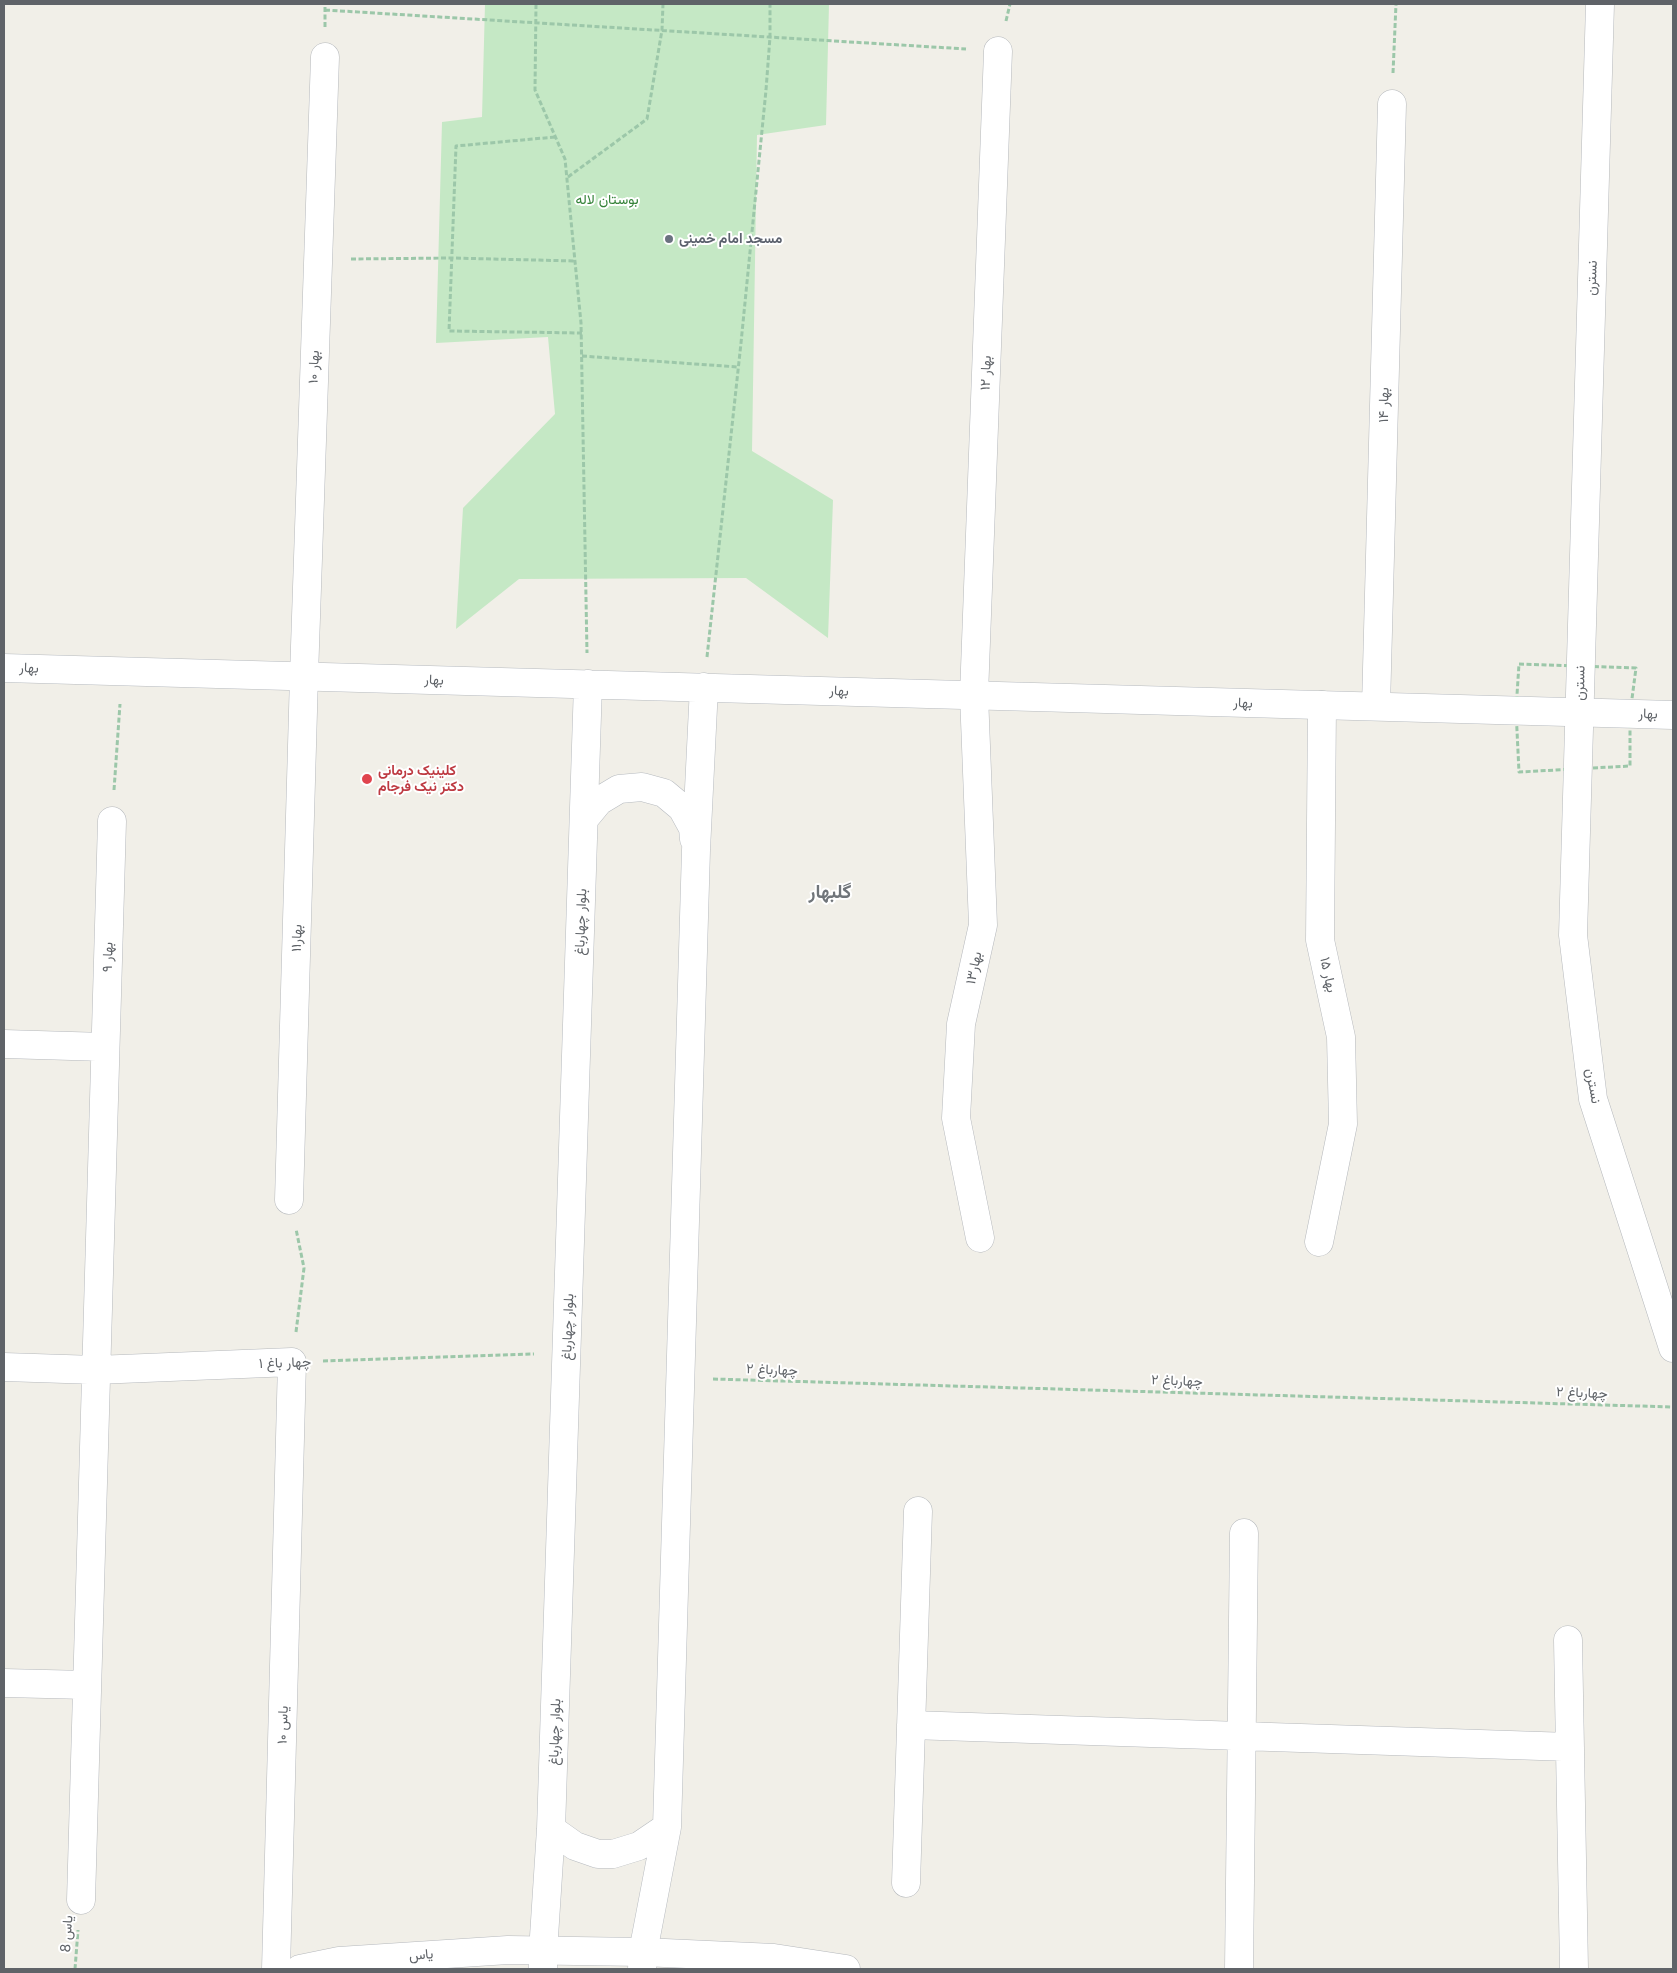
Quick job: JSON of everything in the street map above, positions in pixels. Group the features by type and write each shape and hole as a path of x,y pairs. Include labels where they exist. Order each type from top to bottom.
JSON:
{"street":[{"name":"نسترن","path":"1600,4 1573,935 1593,1099 1673,1348"},
{"name":"بهار ۱۲","path":"974,695 998,51"},
{"name":"بهار ۱۰","path":"304,676 325,57"},
{"name":"بهار ۱۴","path":"1376,706 1392,104"},
{"name":"بهار","path":"4,668 1673,715"},
{"name":"بهار۱۱","path":"290,1200 304,676"},
{"name":"بلوار چهارباغ","path":"543,1961 551,1829 588,684"},
{"path":"704,687 696,850 666,1827 642,1961 774,1958 846,1969"},
{"name":"بهار۱۳","path":"974,695 983,926 961,1024 956,1118 980,1238"},
{"name":"بهار ۱۵","path":"1319,1242 1343,1124 1341,1037 1320,940 1322,705"},
{"path":"585,818 599,801 619,789 642,787 664,793 682,808 693,828 696,850"},
{"name":"بهار ۹","path":"81,1900 112,821"},
{"path":"4,1044 105,1047"},
{"name":"چهار باغ ۱","path":"4,1367 96,1370 292,1362"},
{"name":"یاس ۱۰","path":"276,1969 292,1362"},
{"path":"906,1883 918,1511"},
{"path":"1238,1969 1244,1533"},
{"path":"1568,1640 1574,1969"},
{"path":"4,1683 87,1685"},
{"path":"911,1725 1570,1747"},
{"path":"551,1829 575,1846 598,1854 613,1854 639,1846 666,1827"},
{"name":"یاس","path":"300,1969 338,1961 508,1950 543,1961 642,1961"}],"path":[{"path":"536,4 535,90 565,159 582,333 588,684"},
{"path":"568,178 647,119 662,30 663,4"},
{"path":"704,687 770,37 770,4"},
{"path":"1392,104 1396,4"},
{"path":"325,10 998,51"},
{"path":"556,137 456,146 449,331 582,333"},
{"path":"318,259 451,258 576,261"},
{"path":"582,356 738,367"},
{"path":"112,821 122,671"},
{"path":"290,1200 304,1268 292,1362"},
{"name":"چهار باغ ۱","path":"292,1362 567,1353"},
{"name":"چهارباغ ۲","path":"680,1378 1673,1407"},
{"name":"یاس 8","path":"76,1969 81,1900"}],"green space":[{"name":"بوستان لاله","path":"485,4 829,4 826,125 757,135 752,451 833,500 828,638 746,578 519,579 456,629 463,508 555,414 548,337 436,343 442,122 482,117"}],"place":[{"name":"مسجد امام خمینی","path":"669,239"},
{"name":"کلینیک درمانی دکتر نیک فرجام","path":"367,779"}],"district":[{"name":"گلبهار","path":"830,892"}]}
